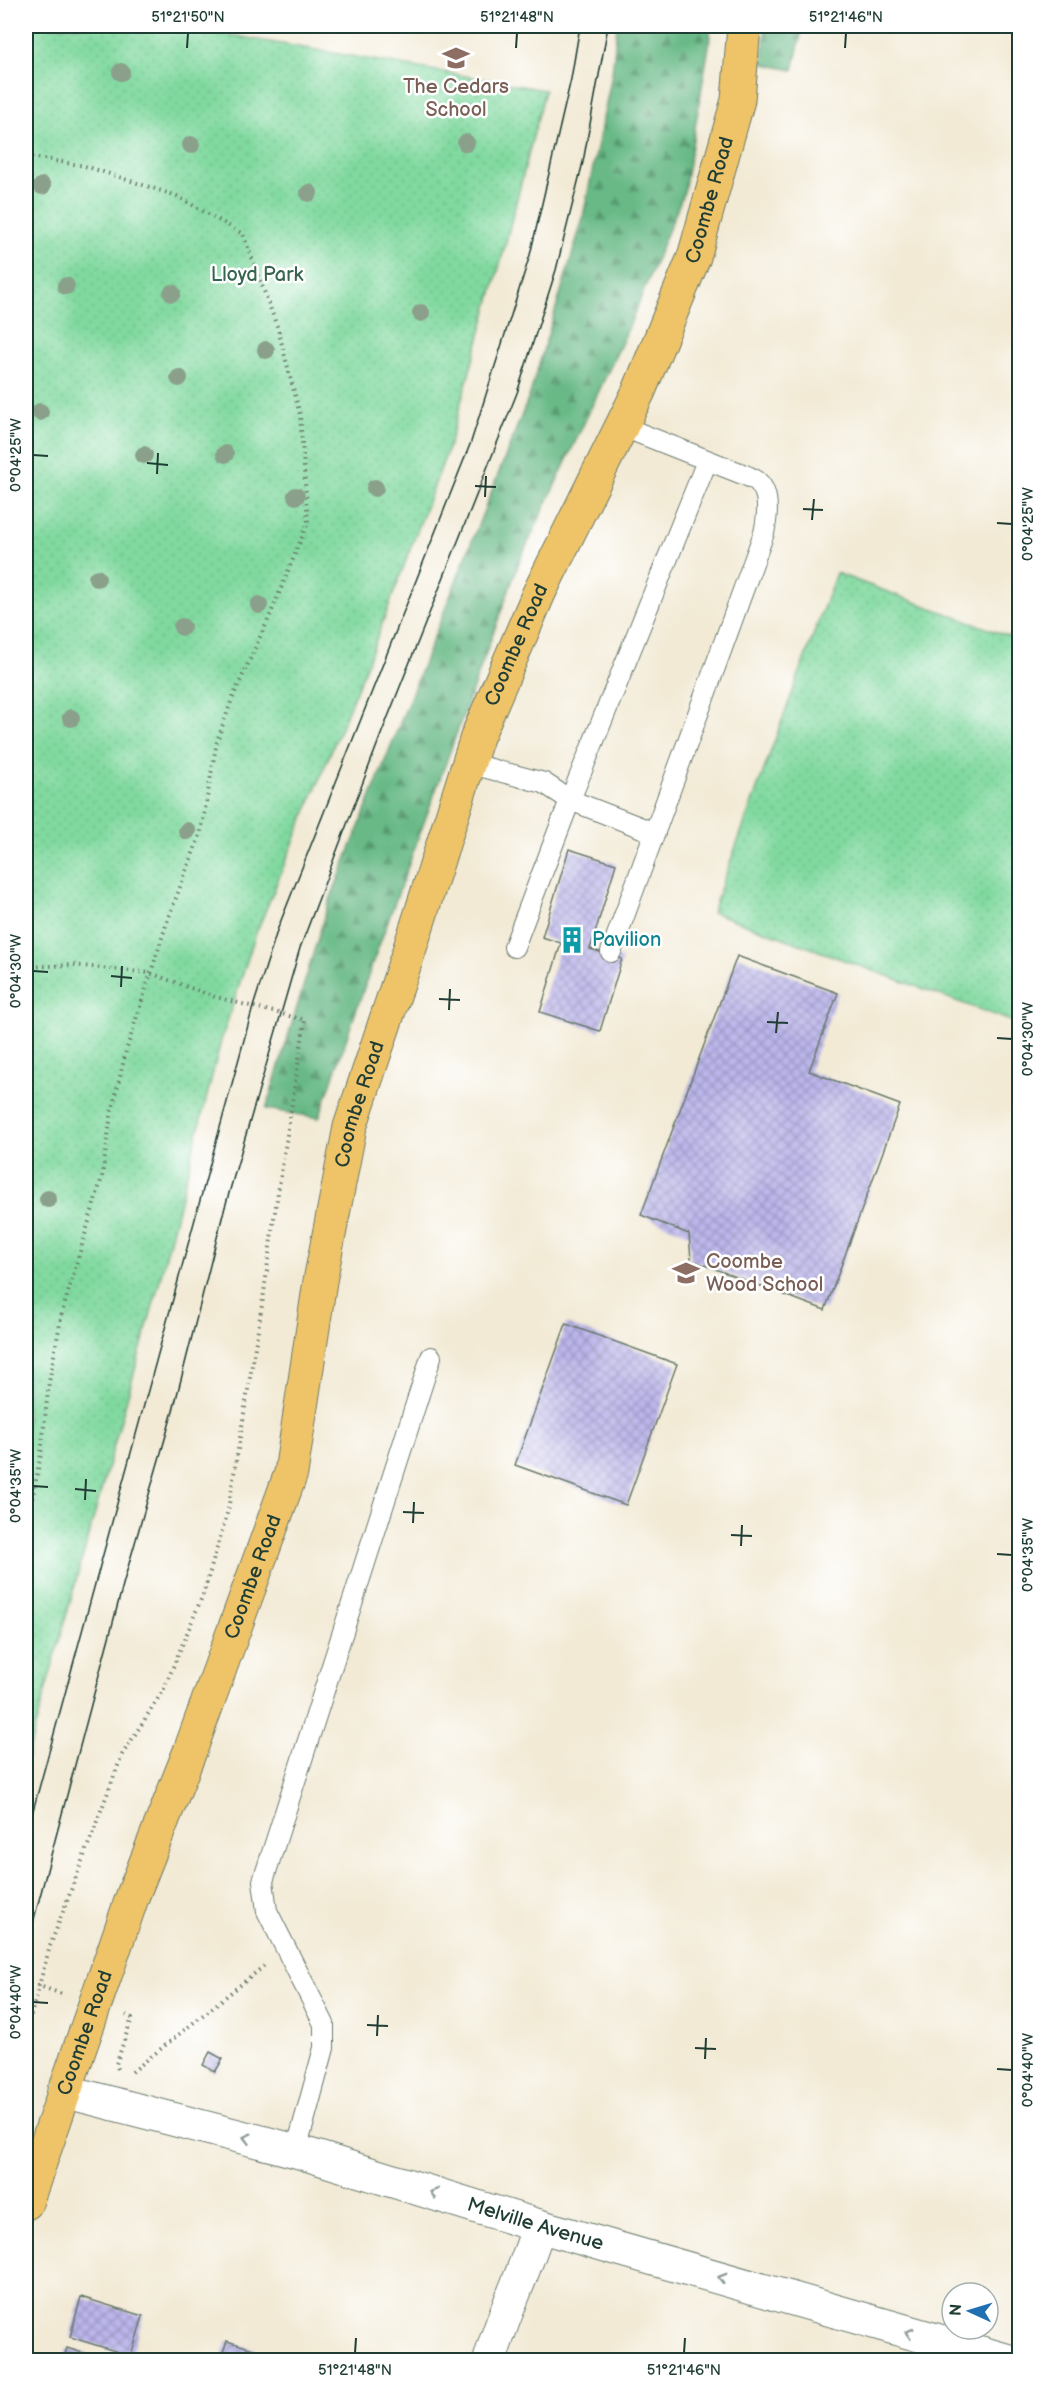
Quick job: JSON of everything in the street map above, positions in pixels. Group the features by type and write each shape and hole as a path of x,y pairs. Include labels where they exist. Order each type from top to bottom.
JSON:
{"main road":[{"name":"Coombe Road","path":"26,2203 133,1895 190,1751 291,1473 320,1281 350,1127 409,951 468,763 539,592 639,391 694,257 738,100 744,26"}],"street":[{"name":"Melville Avenue","path":"64,2091 296,2151 539,2226 1006,2361"},
{"path":"490,2361 495,2341 529,2260 539,2226"}],"lane":[{"path":"611,952 764,533 767,515 765,497 760,483 621,426"},
{"path":"514,947 570,800 707,461"},
{"path":"468,763 544,783 570,800 654,833"},
{"path":"296,2151 324,2048 324,2024 267,1911 263,1881 431,1357"}],"path":[{"path":"26,156 85,166 177,196 243,234 278,328 300,416 308,522 272,613 232,699 218,741 201,832 150,973 126,1051 111,1115 102,1177 62,1313 49,1382 41,1454 26,1531"},
{"path":"26,967 72,965 150,973 215,997 305,1020 264,1293 228,1510 204,1592 164,1689 122,1755 50,1946 26,2033"},
{"path":"123,2079 286,1948"}],"green space":[{"name":"Lloyd Park","path":"26,26 179,26 545,90 502,257 448,449 367,664 255,936 221,1041 157,1291 26,1760"},
{"path":"617,26 710,26 710,40 684,192 629,327 520,560 373,962 319,1118 266,1109 328,905 530,394 582,222 612,74"},
{"path":"765,26 803,26 793,70 763,64"},
{"path":"836,573 1019,640 1019,1024 712,912"}],"building":[{"name":"Pavilion","path":"569,849 616,864 590,949 622,959 600,1031 540,1012 561,943 542,937"},
{"path":"737,956 838,993 809,1071 900,1105 825,1310 691,1260 689,1234 641,1215"},
{"path":"566,1324 677,1364 626,1505 515,1465"},
{"path":"210,2052 223,2059 215,2072 203,2065"},
{"path":"81,2297 143,2316 131,2356 70,2337"},
{"path":"227,2341 276,2356 275,2360 220,2360"},
{"path":"67,2348 105,2360 63,2360"}],"tram line":[{"path":"26,1836 253,1007 278,928 471,442 530,255 571,79 580,26"},
{"path":"26,1949 124,1581 173,1411 223,1214 300,948 382,732 517,393 556,270 583,162 608,26"}],"place":[{"name":"The Cedars School","path":"456,58"},
{"name":"Pavilion","path":"572,940"},
{"name":"Coombe Wood School","path":"686,1273"}]}
